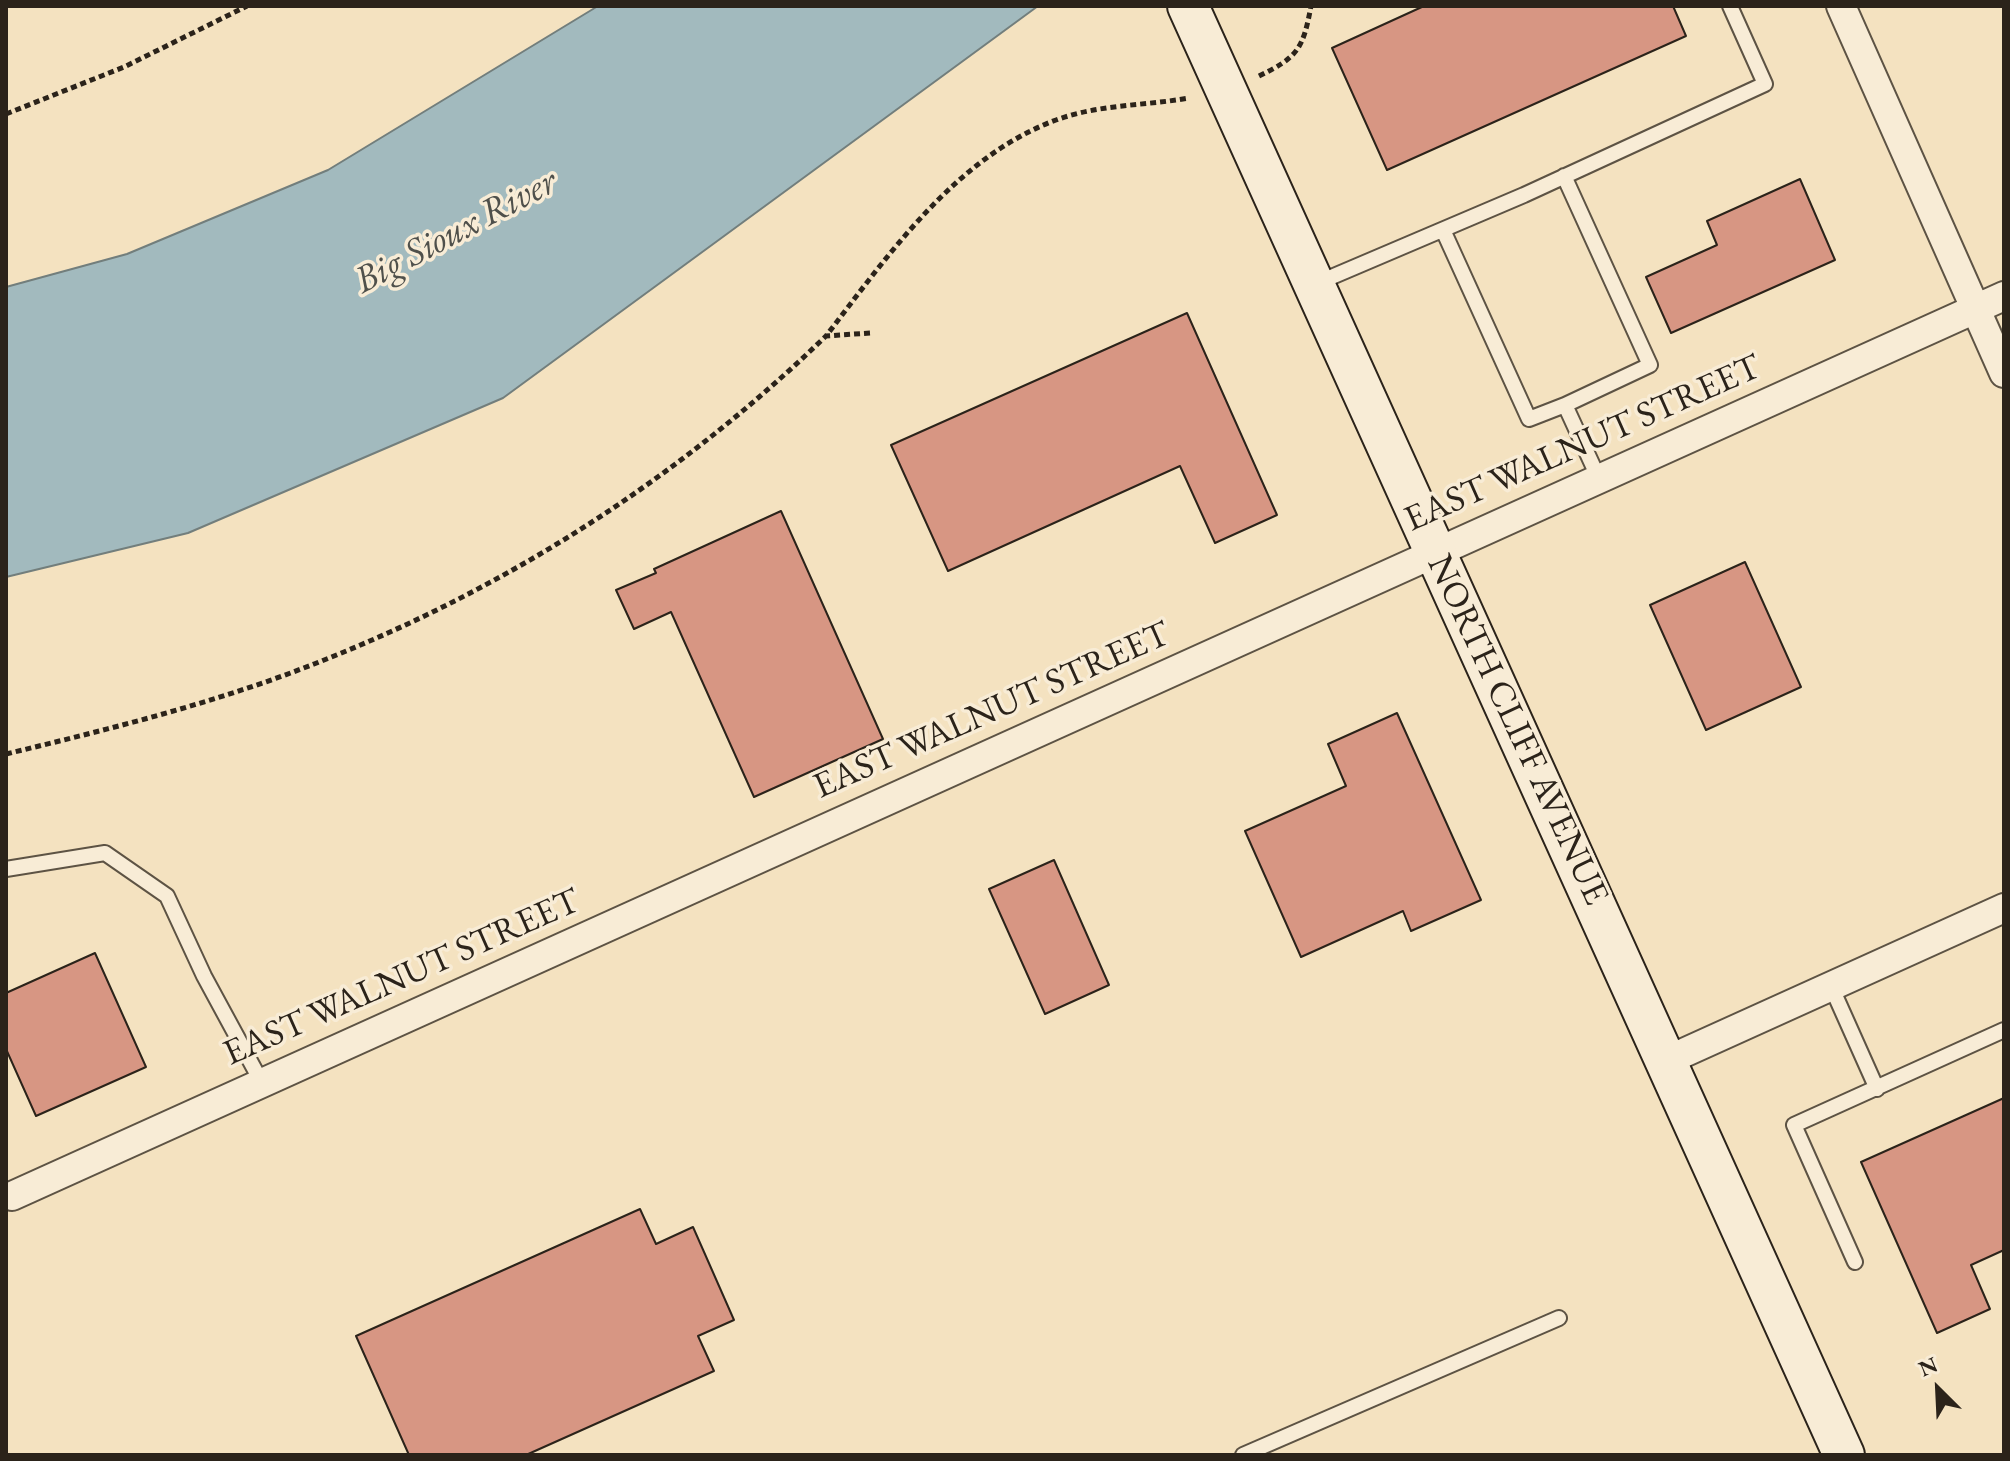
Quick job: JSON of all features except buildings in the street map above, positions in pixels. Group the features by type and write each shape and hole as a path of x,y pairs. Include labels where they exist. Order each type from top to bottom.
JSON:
{"main road":[{"name":"NORTH CLIFF AVENUE","path":"1188,6 1668,1060 1844,1455"}],"street":[{"path":"1841,6 2004,373"},
{"name":"EAST WALNUT STREET","path":"9,1196 2004,296"},
{"path":"1668,1060 2004,908"}],"lane":[{"path":"1314,285 1765,84 1730,6"},
{"path":"1443,230 1529,419 1565,405 1650,365 1564,176"},
{"path":"1565,405 1599,479"},
{"path":"6,869 105,853 167,896 204,976 262,1083"},
{"path":"1831,986 1877,1089"},
{"path":"1855,1262 1794,1125 2004,1030"},
{"path":"1243,1455 1559,1318"}],"path":[{"path":"6,114 65,94 247,6"},
{"path":"231,15 254,6"},
{"path":"6,754 120,727 312,665 403,627 494,581 602,515 704,446 765,395 826,336 890,253 955,184 1006,145 1056,120 1117,104 1169,102 1227,92 1289,61 1304,42 1311,6"},
{"path":"826,336 870,333"}],"water":[{"name":"Big Sioux River","path":"598,6 1038,6 503,398 188,533 6,577 6,287 127,254 328,170"}]}
